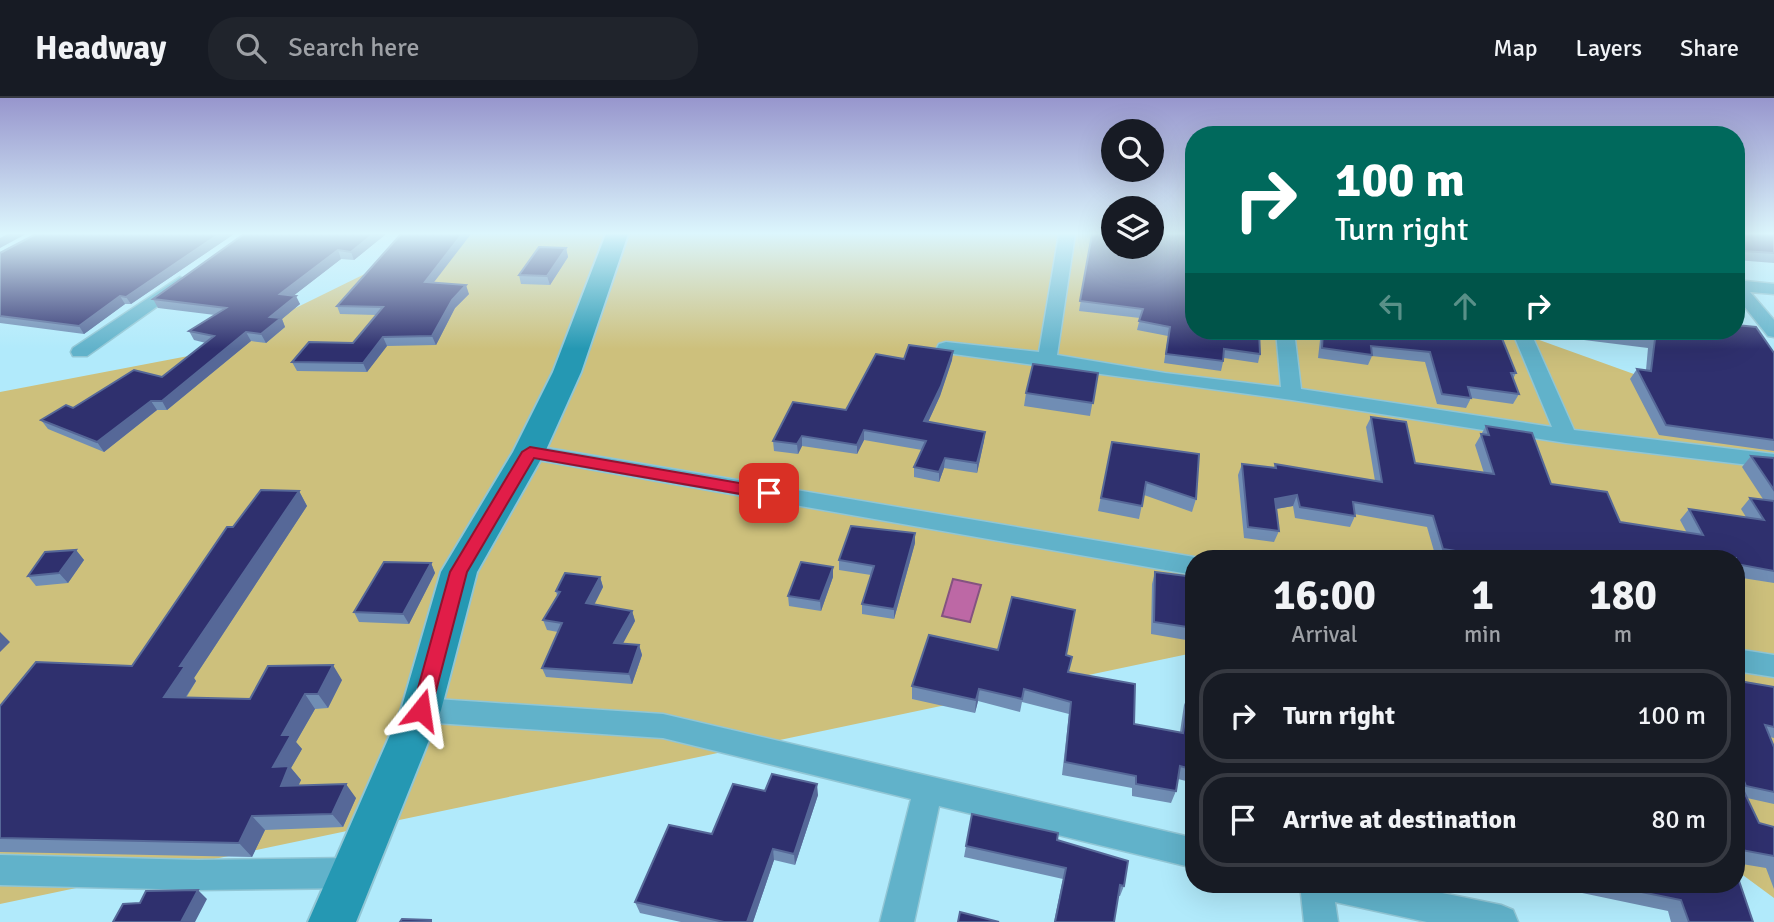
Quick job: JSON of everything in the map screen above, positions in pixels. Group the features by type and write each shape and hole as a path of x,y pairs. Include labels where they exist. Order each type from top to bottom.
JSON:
{"street":[{"path":"332,922 421,710 459,572 530,452 567,373 603,272"},
{"path":"1046,359 1061,272"},
{"path":"79,352 192,273"},
{"path":"1745,286 1774,289"},
{"path":"1745,296 1774,332"},
{"path":"1286,340 1292,394"},
{"path":"1525,340 1566,436"},
{"path":"946,348 1046,359 1166,379 1292,394 1566,436 1774,461"},
{"path":"530,452 1185,564"},
{"path":"1745,661 1774,666"},
{"path":"421,710 663,726 1185,851"},
{"path":"897,922 928,790"},
{"path":"0,870 198,875 353,873"},
{"path":"1317,893 1321,922"},
{"path":"1367,893 1501,922"}],"shaded area":[{"path":"368,272 1165,272 1185,313 1185,340 1539,340 1695,396 1774,411 1774,898 1745,877 1745,550 1185,550 1185,655 0,904 0,392 204,353"},
{"path":"953,579 981,585 970,622 942,616"}],"building":[{"path":"0,272 162,272 126,297 120,296 79,326 0,316"},
{"path":"190,272 308,272 280,294 296,296 270,317 281,318 261,334 246,332 162,401 151,401 97,442 41,420 66,405 73,408 134,370 162,377 214,336 189,331 226,308 153,299"},
{"path":"367,272 432,272 425,282 466,285 452,300 432,336 383,337 363,363 292,362 309,342 353,343 383,307 337,306"},
{"path":"521,272 549,272 547,276 519,275"},
{"path":"1085,272 1185,272 1185,340 1259,340 1260,354 1224,349 1223,361 1166,354 1170,327 1139,321 1143,309 1080,301"},
{"path":"1745,326 1756,327 1774,353 1774,440 1666,425 1637,369 1651,371 1655,340 1745,340"},
{"path":"1322,340 1503,340 1516,373 1511,373 1519,394 1468,387 1471,398 1442,394 1430,352 1371,346 1372,355 1322,348"},
{"path":"909,345 953,351 941,386 924,421 985,432 977,463 945,458 939,472 914,467 926,441 864,430 857,445 802,436 797,444 773,441 793,402 846,410 876,354 904,359"},
{"path":"1033,364 1098,373 1093,403 1026,393"},
{"path":"1371,417 1406,422 1415,463 1494,474 1481,434 1489,435 1486,426 1532,433 1551,484 1607,492 1620,522 1703,535 1689,509 1764,520 1750,498 1774,501 1774,571 1745,566 1745,550 1449,550 1443,549 1433,516 1353,502 1355,516 1300,507 1297,495 1275,499 1279,531 1248,527 1242,464 1276,468 1275,464 1382,482"},
{"path":"1112,442 1199,454 1196,499 1146,482 1142,506 1101,498"},
{"path":"1751,456 1774,458 1774,490"},
{"path":"261,490 299,491 180,666 185,666 164,697 250,699 268,666 333,665 318,694 305,694 282,735 291,735 273,767 289,766 281,786 346,784 332,814 252,816 239,843 0,838 0,706 36,662 132,666 227,527 233,527"},
{"path":"851,526 915,533 894,609 862,604 874,566 839,560"},
{"path":"76,550 59,573 28,576 45,552"},
{"path":"384,562 431,563 403,614 354,612"},
{"path":"801,562 833,567 820,601 788,596"},
{"path":"1155,572 1185,576 1185,627 1154,622"},
{"path":"565,573 600,577 586,603 632,611 614,643 639,645 629,674 542,668 562,623 543,620 560,592 556,591"},
{"path":"1012,597 1075,610 1066,655 1072,657 1068,672 1135,684 1134,724 1183,733 1185,720 1185,767 1180,766 1176,791 1136,784 1136,776 1065,762 1071,702 1024,689 1022,699 979,689 976,700 912,686 929,635 998,650"},
{"path":"1745,682 1774,687 1774,727 1765,725 1774,747 1774,792 1746,786"},
{"path":"772,774 817,784 794,854 773,849 747,922 724,922 635,902 669,825 712,834 733,784 765,791"},
{"path":"1745,794 1759,823 1774,827 1774,856 1745,851"},
{"path":"972,814 1058,833 1057,840 1128,861 1124,886 1120,885 1114,922 1055,922 1066,868 966,846"},
{"path":"198,890 181,922 113,922 123,904 140,903 146,891"},
{"path":"1646,893 1743,893 1753,922 1689,922 1681,900"},
{"path":"960,912 999,922 958,922"},
{"path":"402,919 431,920 431,922 400,922"}],"route":[{"path":"421,710 459,572 530,452 769,493"}]}
